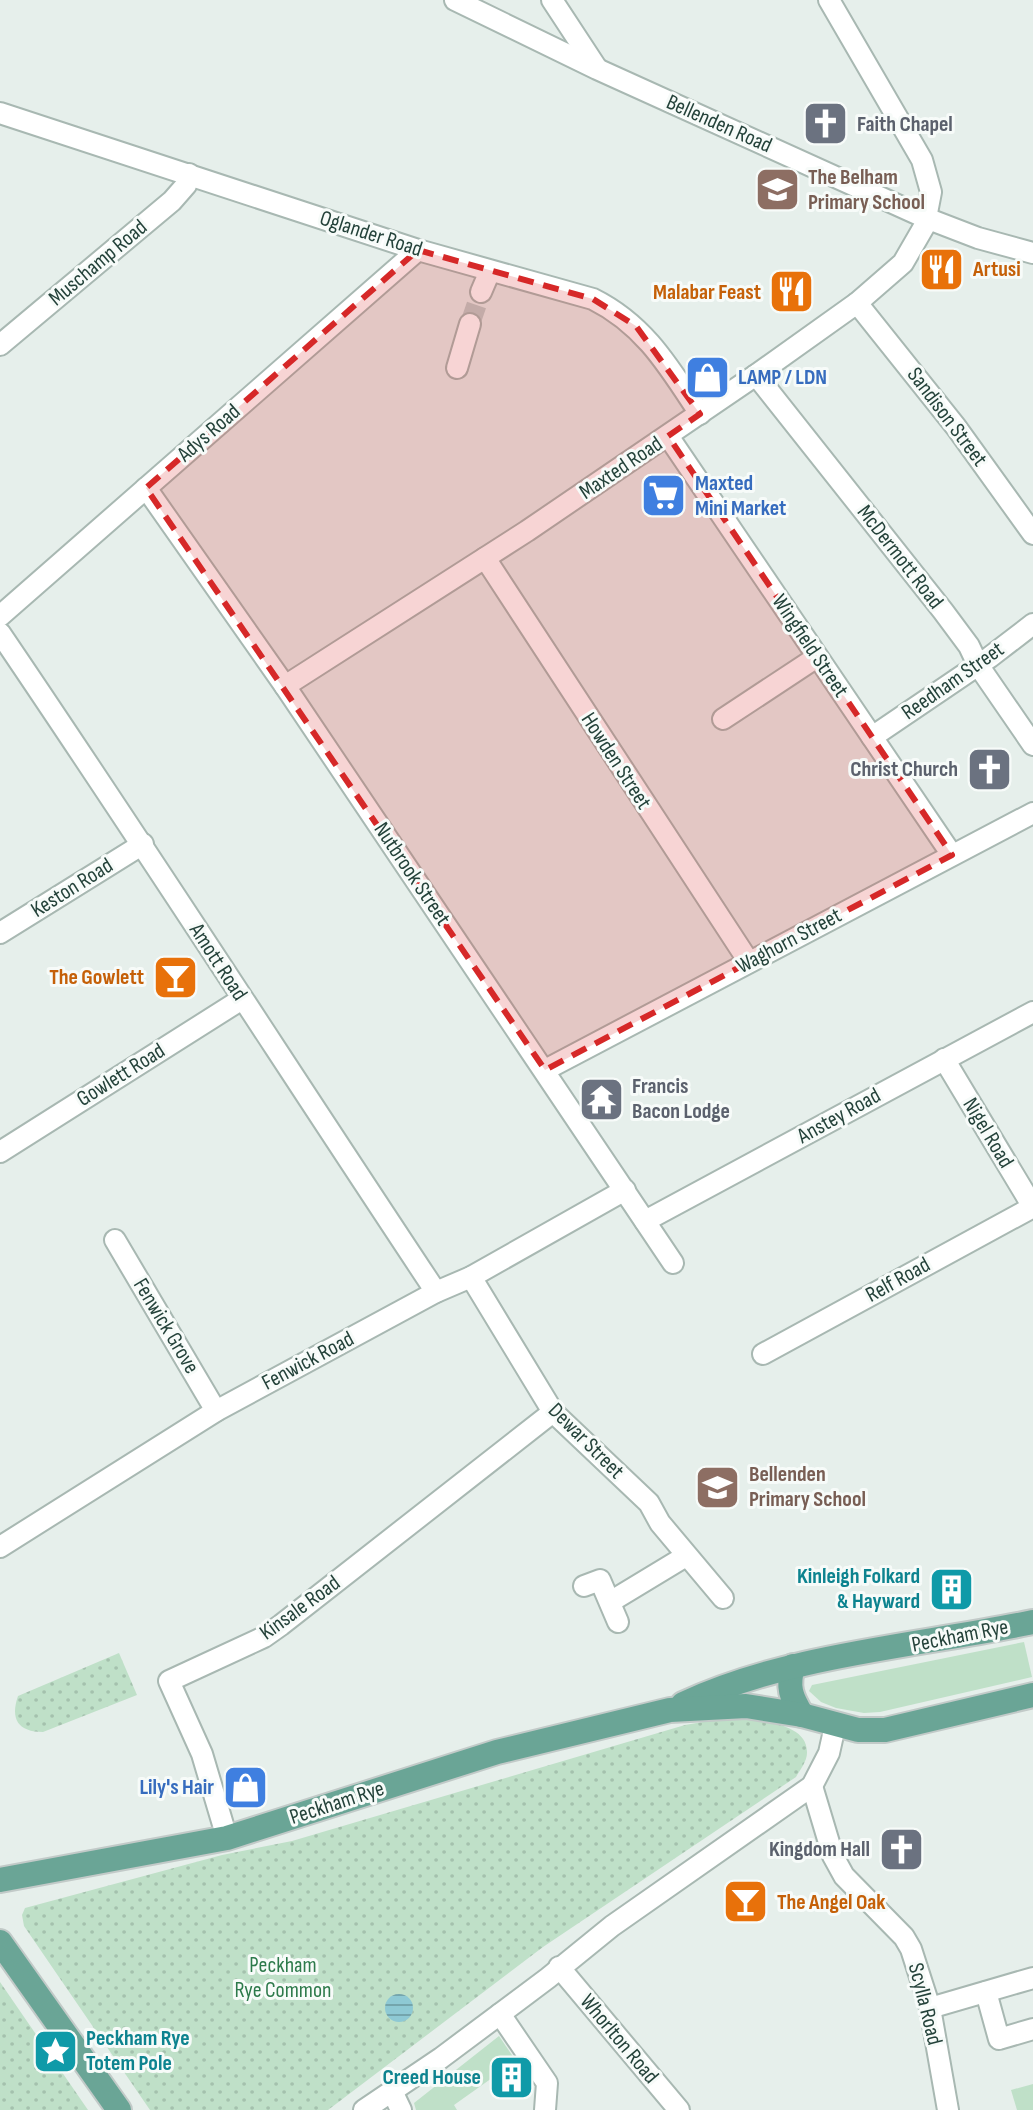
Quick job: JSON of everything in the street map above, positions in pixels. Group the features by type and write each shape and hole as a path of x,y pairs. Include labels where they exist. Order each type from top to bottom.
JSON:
{"main road":[{"name":"Peckham Rye","path":"670,1710 716,1688 793,1666 1033,1622"},
{"path":"793,1666 789,1680 790,1696 802,1715"},
{"name":"Peckham Rye","path":"0,1880 227,1838 497,1752 670,1710 746,1706 802,1715 858,1730 885,1730 1033,1695"},
{"path":"0,1942 119,2110"}],"street":[{"name":"Bellenden Road","path":"455,0 597,69 928,218 978,238 1033,253"},
{"path":"552,0 597,69"},
{"path":"829,0 922,160 931,192 928,218"},
{"name":"Oglander Road","path":"0,113 418,250 593,299 636,326 663,359 700,414"},
{"name":"Muschamp Road","path":"0,345 172,201 186,185 189,174"},
{"name":"Maxted Road","path":"285,686 668,436 857,303 891,277 903,263 928,218"},
{"name":"Adys Road","path":"0,616 418,250"},
{"path":"481,292 490,271"},
{"name":"Sandison Street","path":"857,303 956,427 1033,534"},
{"path":"457,368 470,324"},
{"name":"McDermott Road","path":"756,375 943,611 1033,745"},
{"name":"Wingfield Street","path":"668,436 952,855"},
{"name":"Nutbrook Street","path":"146,488 285,686 673,1263"},
{"name":"Howden Street","path":"485,558 749,962"},
{"name":"Reedham Street","path":"872,737 1033,624"},
{"name":"Amott Road","path":"0,633 143,844 436,1292"},
{"path":"723,719 817,657"},
{"name":"Waghorn Street","path":"545,1070 1033,813"},
{"name":"Keston Road","path":"0,933 143,844"},
{"name":"Gowlett Road","path":"0,1152 242,999"},
{"name":"Anstey Road","path":"645,1221 1033,1012"},
{"name":"Nigel Road","path":"944,1059 1033,1207"},
{"name":"Fenwick Road","path":"0,1547 216,1411 436,1292 471,1277 625,1190"},
{"name":"Relf Road","path":"763,1354 1033,1207"},
{"name":"Fenwick Grove","path":"115,1240 216,1411"},
{"name":"Dewar Street","path":"471,1277 553,1412 649,1503 660,1523 723,1598"},
{"name":"Kinsale Road","path":"227,1838 202,1754 169,1681 264,1637 553,1412"},
{"path":"610,1602 686,1556"},
{"path":"584,1586 600,1580 618,1622"},
{"path":"364,2110 441,2058 612,1926 812,1786 829,1753 835,1726"},
{"name":"Scylla Road","path":"812,1786 833,1856 844,1876 909,1943 930,2008 948,2110"},
{"name":"Whorlton Road","path":"559,1967 679,2110"},
{"path":"930,2008 1033,1978"},
{"path":"986,1992 999,2039 1033,2029"},
{"path":"500,2014 547,2083 545,2110"},
{"path":"392,2091 401,2110"}],"highlighted area":[{"path":"418,250 593,299 636,326 700,414 668,436 952,855 545,1070 146,488"}],"green space":[{"path":"1024,1642 1032,1677 880,1712 864,1713 836,1708 821,1702 809,1691 812,1685"},
{"path":"119,1653 137,1695 43,1732 27,1730 18,1723 15,1711 18,1696"},
{"name":"Peckham Rye Common","path":"732,1717 778,1724 799,1734 805,1742 807,1753 796,1777 543,1947 328,2110 150,2110 24,1926 22,1915 25,1908 222,1855 292,1841 685,1725"},
{"path":"0,1982 88,2110 0,2110"},
{"path":"499,2036 516,2061 454,2105 457,2110 416,2110 414,2103"},
{"path":"1033,2084 1033,2110 1017,2110 1011,2090"}],"water":[{"path":"399,1994 409,1998 413,2008 409,2018 399,2022 389,2018 385,2008 389,1998"}],"tunnel":[{"path":"470,324 481,292"}],"place":[{"name":"Faith Chapel","path":"826,124"},
{"name":"The Belham Primary School","path":"777,190"},
{"name":"Artusi","path":"942,269"},
{"name":"Malabar Feast","path":"792,292"},
{"name":"LAMP / LDN","path":"707,377"},
{"name":"Maxted Mini Market","path":"664,496"},
{"name":"Christ Church","path":"989,769"},
{"name":"The Gowlett","path":"175,977"},
{"name":"Francis Bacon Lodge","path":"601,1099"},
{"name":"Bellenden Primary School","path":"718,1487"},
{"name":"Kinleigh Folkard & Hayward","path":"951,1589"},
{"name":"Lily's Hair","path":"245,1787"},
{"name":"Kingdom Hall","path":"901,1849"},
{"name":"The Angel Oak","path":"746,1902"},
{"name":"Peckham Rye Totem Pole","path":"55,2051"},
{"name":"Creed House","path":"512,2077"}]}
